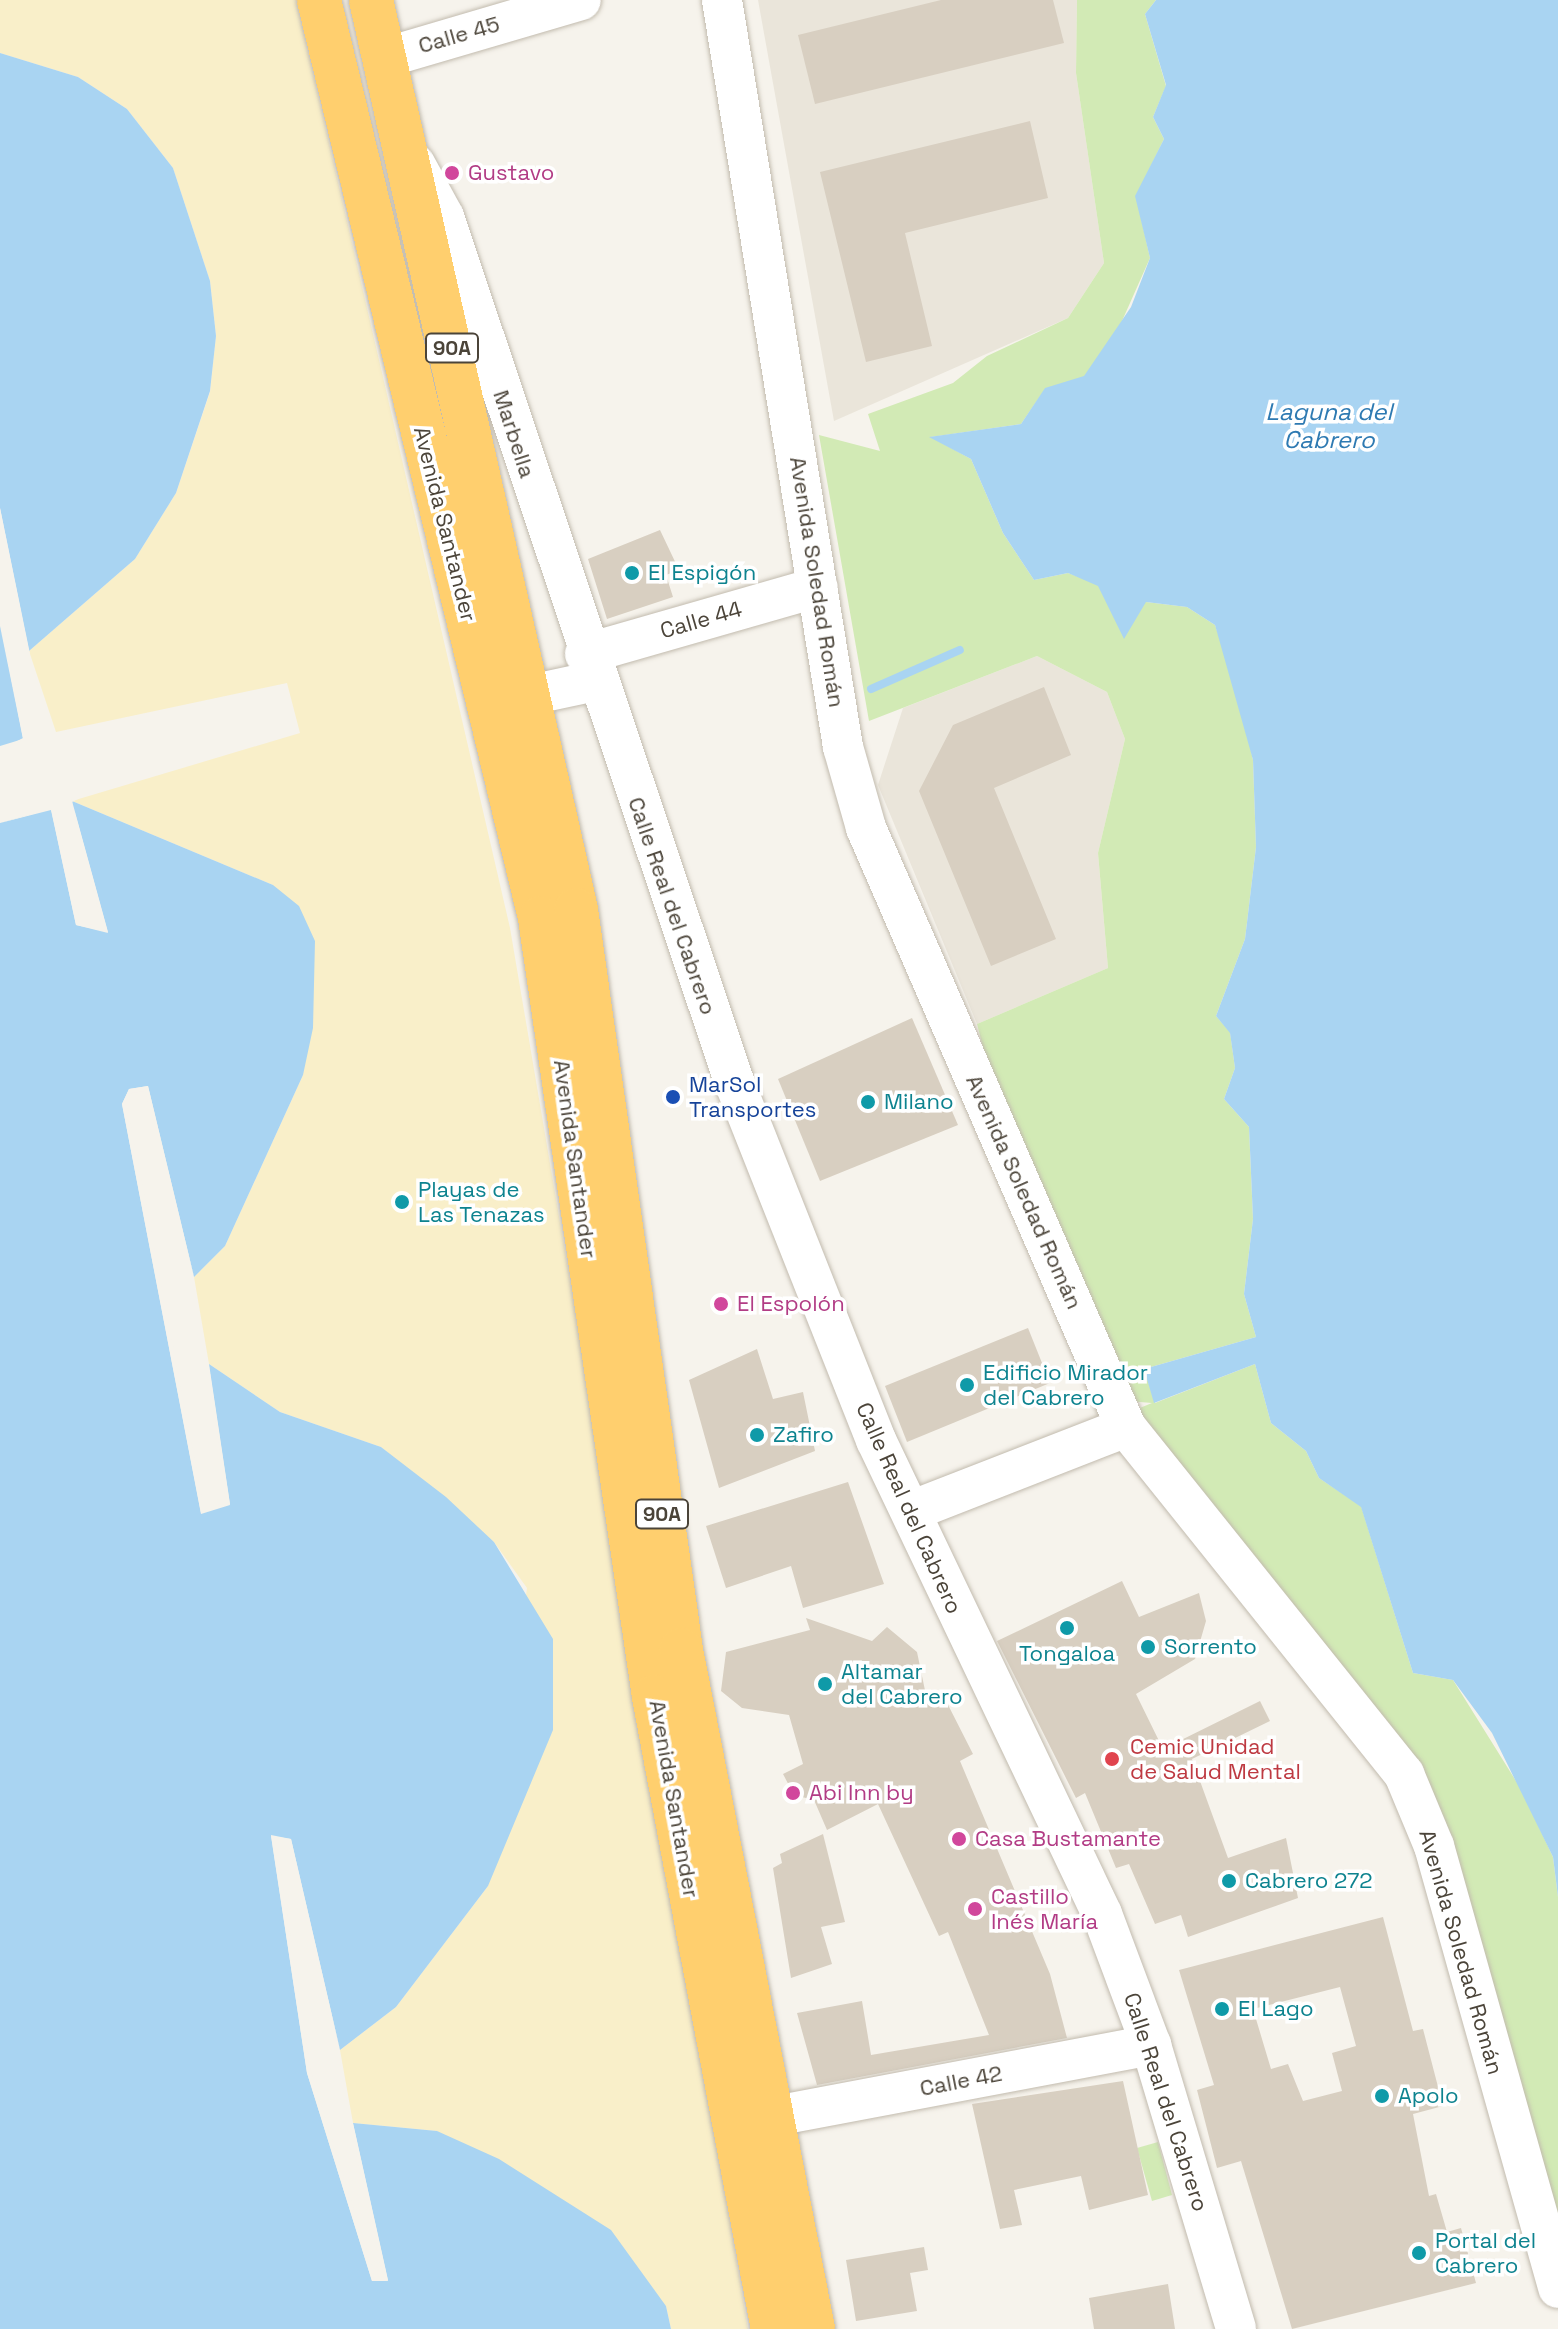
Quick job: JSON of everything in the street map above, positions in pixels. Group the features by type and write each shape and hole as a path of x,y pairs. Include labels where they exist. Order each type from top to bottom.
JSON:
{"highway":[{"name":"Avenida Santander","path":"319,0 540,918 654,1697 773,2329"},
{"name":"Avenida Santander","path":"371,0 531,696 576,910 681,1650 813,2329"}],"street":[{"name":"Calle 45","path":"384,58 581,0"},
{"name":"Avenida Soledad Román","path":"722,0 843,747 866,828 1126,1427 1404,1774 1434,1846 1558,2288"},
{"name":"Marbella","path":"406,146 444,217 590,668"},
{"name":"Calle 44","path":"489,703 531,696 590,668 818,587"},
{"name":"Calle Real del Cabrero","path":"590,668 735,1084 911,1511 1102,1914 1151,2045 1236,2329"},
{"path":"911,1511 1126,1427"},
{"name":"Calle 42","path":"770,2117 1151,2045"}],"shaded area":[{"path":"758,0 1077,0 1076,73 1104,263 1068,318 834,421"},
{"path":"1037,656 1107,692 1125,739 1098,853 1108,968 977,1024 878,785 903,708"}],"green space":[{"path":"1077,0 1156,0 1145,14 1166,86 1153,117 1164,139 1136,196 1150,258 1114,339 1084,377 1045,389 1021,424 931,437 971,459 1003,533 1034,580 1068,573 1146,602 1187,607 1215,625 1238,691 1253,760 1256,847 1245,939 1216,1016 1230,1032 1235,1068 1224,1099 1249,1127 1253,1219 1244,1294 1256,1337 1144,1369 1155,1403 1255,1364 1271,1423 1306,1451 1319,1478 1361,1506 1413,1673 1453,1680 1521,1789 1553,1857 1558,1897 1558,2236 1451,1868 1130,1412 1152,1403 1128,1401 989,1071 977,1024 1108,968 1098,853 1125,739 1107,692 1037,656 869,721 819,435 880,451 868,414 953,383 987,356 1068,318 1104,263 1076,73"},
{"path":"1158,2142 1172,2195 1152,2201 1137,2148"}],"sand":[{"name":"Playas de Las Tenazas","path":"0,0 296,0 510,928 748,2329 671,2329 666,2306 437,2131 353,2123 340,2050 396,2007 488,1886 527,1588 494,1542 381,1447 280,1412 209,1364 194,1277 225,1246 303,1075 273,885 72,801 300,733 287,683 56,732 29,651 135,559 176,493 210,392 216,336 210,281 173,168 127,109 78,77 0,53"}],"water":[{"name":"Laguna del Cabrero","path":"1156,0 1558,0 1558,1897 1553,1857 1492,1733 1453,1680 1413,1673 1361,1507 1319,1478 1306,1451 1271,1423 1255,1364 1154,1403 1144,1369 1256,1337 1244,1294 1253,1219 1249,1127 1224,1099 1235,1068 1230,1033 1216,1016 1245,939 1256,847 1253,760 1215,625 1187,607 1146,602 1124,639 1098,586 1068,573 1034,580 1003,533 971,459 929,437 1021,424 1045,388 1084,376 1131,307 1150,258 1135,196 1164,139 1153,117 1166,85 1145,14"},
{"path":"0,53 78,77 127,109 173,168 210,281 216,336 210,391 176,493 135,559 29,651 0,508"},
{"path":"0,626 23,739 0,746"},
{"path":"72,801 273,885 299,906 315,941 313,1028 303,1075 225,1246 194,1277 148,1086 129,1089 122,1104 201,1513 230,1504 209,1364 280,1412 381,1447 446,1497 494,1542 553,1639 553,1730 488,1886 396,2007 340,2050 291,1839 271,1836 307,2073 372,2281 388,2280 353,2123 437,2131 499,2159 611,2230 666,2306 671,2329 0,2329 0,823 51,809 76,925 108,932"}],"pier":[{"path":"0,508 30,654 0,528"},
{"path":"0,622 27,739 0,750 23,738"},
{"path":"54,807 80,922 102,927 73,807 108,933 76,925 51,810 0,823"},
{"path":"148,1086 195,1281 145,1091 132,1093 127,1104 204,1509 226,1502 208,1360 230,1505 201,1514 122,1104 129,1089"},
{"path":"271,1835 291,1839 340,2050 288,1843 276,1840 311,2072 375,2277 383,2277 349,2123 352,2119 388,2281 372,2281 307,2073"}],"building":[{"path":"941,0 1053,0 1064,43 815,104 798,35"},
{"path":"1030,121 1048,198 905,233 932,346 866,362 820,172"},
{"name":"El Espigón","path":"660,530 679,570 666,575 673,597 607,619 588,559"},
{"path":"1044,687 1071,755 994,788 1056,939 991,966 919,791 953,725"},
{"name":"Milano","path":"912,1018 958,1125 820,1181 778,1079"},
{"name":"Edificio Mirador del Cabrero","path":"1028,1328 1050,1383 907,1442 885,1386"},
{"name":"Zafiro","path":"757,1349 773,1399 803,1392 815,1451 719,1488 689,1380"},
{"path":"848,1482 884,1584 803,1608 791,1566 726,1588 706,1526"},
{"path":"1122,1581 1139,1617 1199,1593 1206,1621 1195,1659 1136,1694 1163,1749 1260,1701 1270,1721 1192,1759 1228,1858 1286,1838 1298,1898 1188,1937 1181,1915 1155,1924 1129,1864 1116,1868 1085,1793 1076,1798 997,1641"},
{"path":"806,1618 872,1641 887,1627 917,1652 927,1700 942,1693 973,1754 960,1761 1050,1974 1067,2038 817,2085 797,2013 862,2001 871,2055 989,2035 948,1932 939,1936 878,1804 827,1830 814,1800 794,1795 783,1774 803,1764 789,1715 742,1708 721,1691 726,1652 810,1630"},
{"path":"823,1834 845,1922 821,1927 832,1964 791,1978 773,1868 782,1863 780,1854"},
{"path":"1383,1917 1413,2031 1423,2029 1443,2106 1413,2114 1429,2196 1436,2194 1447,2232 1461,2228 1476,2283 1292,2329 1241,2161 1217,2168 1197,2090 1214,2085 1179,1970","holes":["1340,1987 1356,2046 1332,2053 1342,2091 1303,2101 1288,2064 1271,2069 1253,2009"]},
{"path":"1123,2081 1148,2195 1089,2210 1081,2176 1014,2190 1022,2225 1000,2229 972,2104"},
{"path":"924,2247 928,2270 910,2273 917,2311 856,2321 846,2260"},
{"path":"1168,2284 1175,2329 1094,2329 1089,2298"}],"waterway":[{"path":"871,689 960,650"}],"place":[{"name":"Gustavo","path":"452,173"},
{"name":"El Espigón","path":"632,573"},
{"name":"MarSol Transportes","path":"673,1097"},
{"name":"Milano","path":"868,1102"},
{"name":"Playas de Las Tenazas","path":"402,1202"},
{"name":"El Espolón","path":"721,1304"},
{"name":"Edificio Mirador del Cabrero","path":"967,1385"},
{"name":"Zafiro","path":"757,1435"},
{"name":"Tongaloa","path":"1067,1628"},
{"name":"Sorrento","path":"1148,1647"},
{"name":"Altamar del Cabrero","path":"825,1684"},
{"name":"Cemic Unidad de Salud Mental","path":"1112,1759"},
{"name":"Abi Inn by","path":"793,1793"},
{"name":"Casa Bustamante","path":"959,1839"},
{"name":"Cabrero 272","path":"1229,1881"},
{"name":"Castillo Inés María","path":"975,1909"},
{"name":"El Lago","path":"1222,2009"},
{"name":"Apolo","path":"1382,2096"},
{"name":"Portal del Cabrero","path":"1419,2253"}]}
